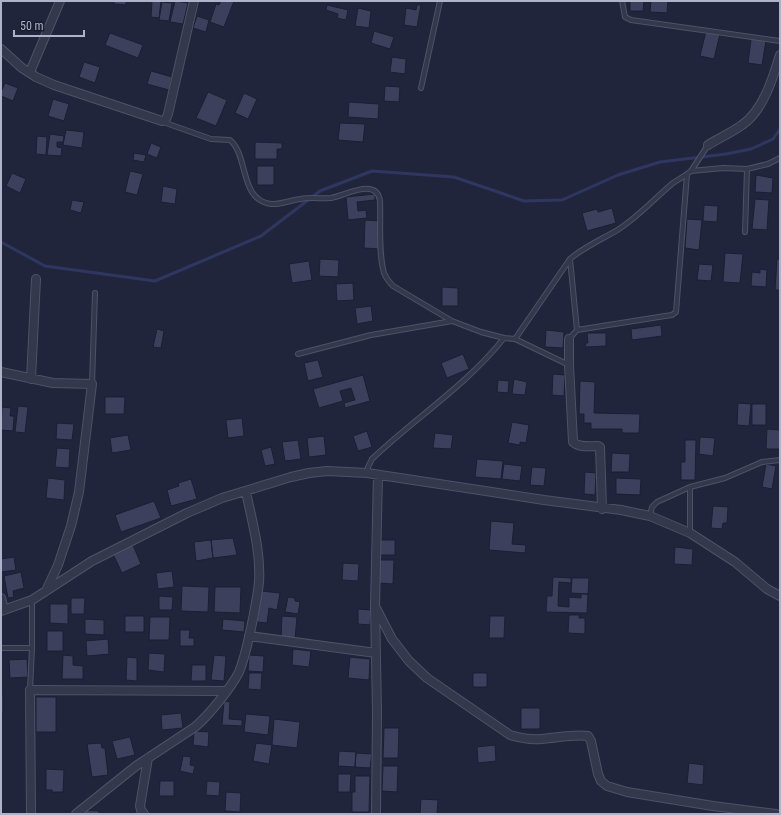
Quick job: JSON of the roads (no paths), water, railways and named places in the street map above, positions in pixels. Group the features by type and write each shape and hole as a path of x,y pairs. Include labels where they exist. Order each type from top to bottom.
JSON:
{"street":[{"path":"30,72 60,1"},
{"path":"1,49 36,77 54,85 162,121 166,119 168,114 194,1"},
{"path":"708,145 743,124 758,108 768,89 780,55"},
{"path":"31,379 36,280"},
{"path":"569,339 573,442 580,446 600,447 602,509"},
{"path":"1,372 59,384 92,384 79,492 71,526 58,565 46,592"},
{"path":"1,598 3,611 32,600 115,548 187,513 222,498 309,473 327,471 367,473 602,509 621,510 650,516 690,533 735,562 767,589 780,596"},
{"path":"376,814 377,712 375,606 378,475"},
{"path":"76,814 136,766 198,724 226,691 238,673 249,636 259,582 254,526 246,492"},
{"path":"375,606 392,639 409,661 422,674 510,735 523,739 541,739 574,735 588,736 591,741 601,781 608,786 622,791 713,806 776,814"},
{"path":"249,636 376,653"},
{"path":"31,814 30,690 226,691"},
{"path":"144,814 140,810 140,806 148,758"}],"lane":[{"path":"421,88 440,1"},
{"path":"622,1 625,18 631,20 780,41"},
{"path":"162,121 211,139 230,140 237,150 252,192 264,202 273,204 309,198 330,198 361,189 377,191 380,201 382,264 384,274 398,290 452,321 481,332 504,338 515,339 569,365"},
{"path":"515,339 570,259 577,253 632,220 674,182 689,172 708,145"},
{"path":"689,172 723,168 747,169 768,164 780,158"},
{"path":"745,232 747,169"},
{"path":"569,339 577,330 672,315 676,312 689,172"},
{"path":"570,259 577,330"},
{"path":"92,384 95,292"},
{"path":"298,354 371,335 452,321"},
{"path":"367,473 372,459 459,384 494,351 504,338"},
{"path":"650,516 652,507 657,502 690,487 725,478 762,462 780,460"},
{"path":"690,487 690,533"},
{"path":"30,690 32,600"},
{"path":"1,648 32,648"}],"waterway":[{"path":"1,242 45,266 155,281 261,236 320,191 372,171 454,177 524,201 562,200 618,175 660,162 726,154 751,149 773,139 780,129"}]}
